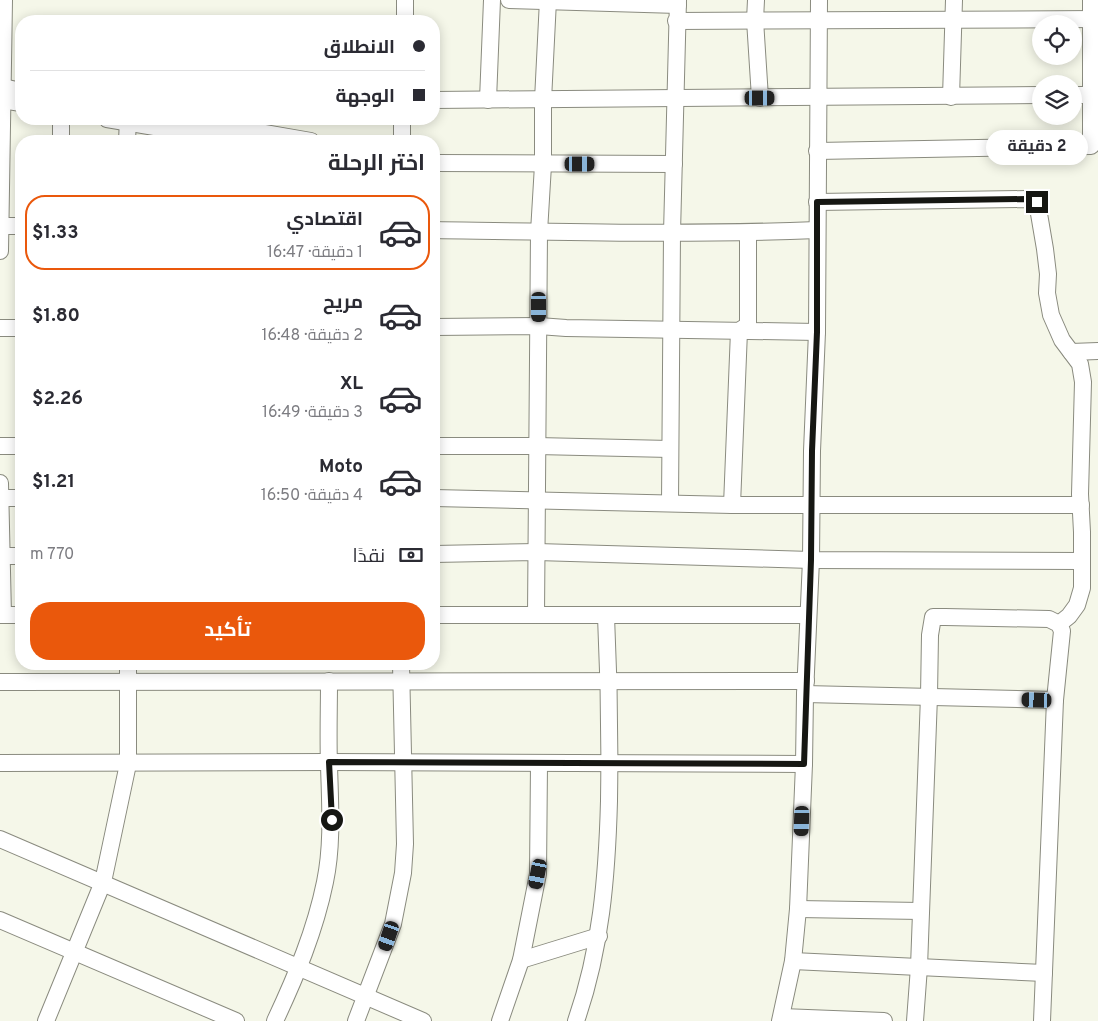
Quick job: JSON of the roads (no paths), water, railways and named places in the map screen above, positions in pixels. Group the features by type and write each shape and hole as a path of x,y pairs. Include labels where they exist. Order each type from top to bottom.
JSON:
{"street":[{"path":"0,251 4,0"},
{"path":"405,0 405,15"},
{"path":"488,100 492,0"},
{"path":"509,0 621,2 755,20 1094,18"},
{"path":"756,0 755,20 760,98"},
{"path":"819,0 817,332 804,764 798,908 793,961 781,1019 884,1021"},
{"path":"951,97 954,0"},
{"path":"817,151 1091,146 1094,95 1094,18 1090,0"},
{"path":"536,615 540,232 543,100 548,1"},
{"path":"670,503 672,233 677,9"},
{"path":"2,94 15,92"},
{"path":"2,94 15,100"},
{"path":"440,100 1032,96"},
{"path":"150,125 205,135"},
{"path":"209,125 253,135"},
{"path":"440,163 674,164"},
{"path":"817,202 1026,199 1037,202 1045,249 1048,274 1047,293 1051,316 1059,334 1080,364 1083,382 1080,506 1082,588 1077,605 1069,616 1059,624"},
{"path":"1,226 15,226"},
{"path":"440,230 748,233 817,230"},
{"path":"739,331 748,325 748,233"},
{"path":"440,327 539,326 817,332"},
{"path":"0,328 15,328"},
{"path":"732,505 739,331"},
{"path":"1071,352 1098,351"},
{"path":"0,446 15,446"},
{"path":"440,446 670,449"},
{"path":"15,497 0,493 1,615 15,615"},
{"path":"440,498 732,505 1080,506"},
{"path":"440,554 537,552 811,560 1082,562"},
{"path":"2,556 15,556"},
{"path":"440,614 606,616 808,615"},
{"path":"576,1021 586,991 599,936 608,860 610,764 606,616"},
{"path":"915,1021 919,967 930,635 934,618 1039,618 1049,619 1059,624"},
{"path":"1042,1021 1056,700 1062,641 1059,624"},
{"path":"46,1021 103,882 128,764 128,670"},
{"path":"356,1021 393,924 403,873 405,844 401,670"},
{"path":"0,682 329,681 609,683 806,687 929,696 1056,700"},
{"path":"275,1021 300,967 313,929 326,880 332,820 329,762 329,681"},
{"path":"0,764 329,762 804,764"},
{"path":"500,1021 521,960 538,874 538,764"},
{"path":"0,839 423,1021"},
{"path":"798,908 921,911"},
{"path":"0,920 236,1021"},
{"path":"521,960 599,936"},
{"path":"793,961 1044,973"}]}
